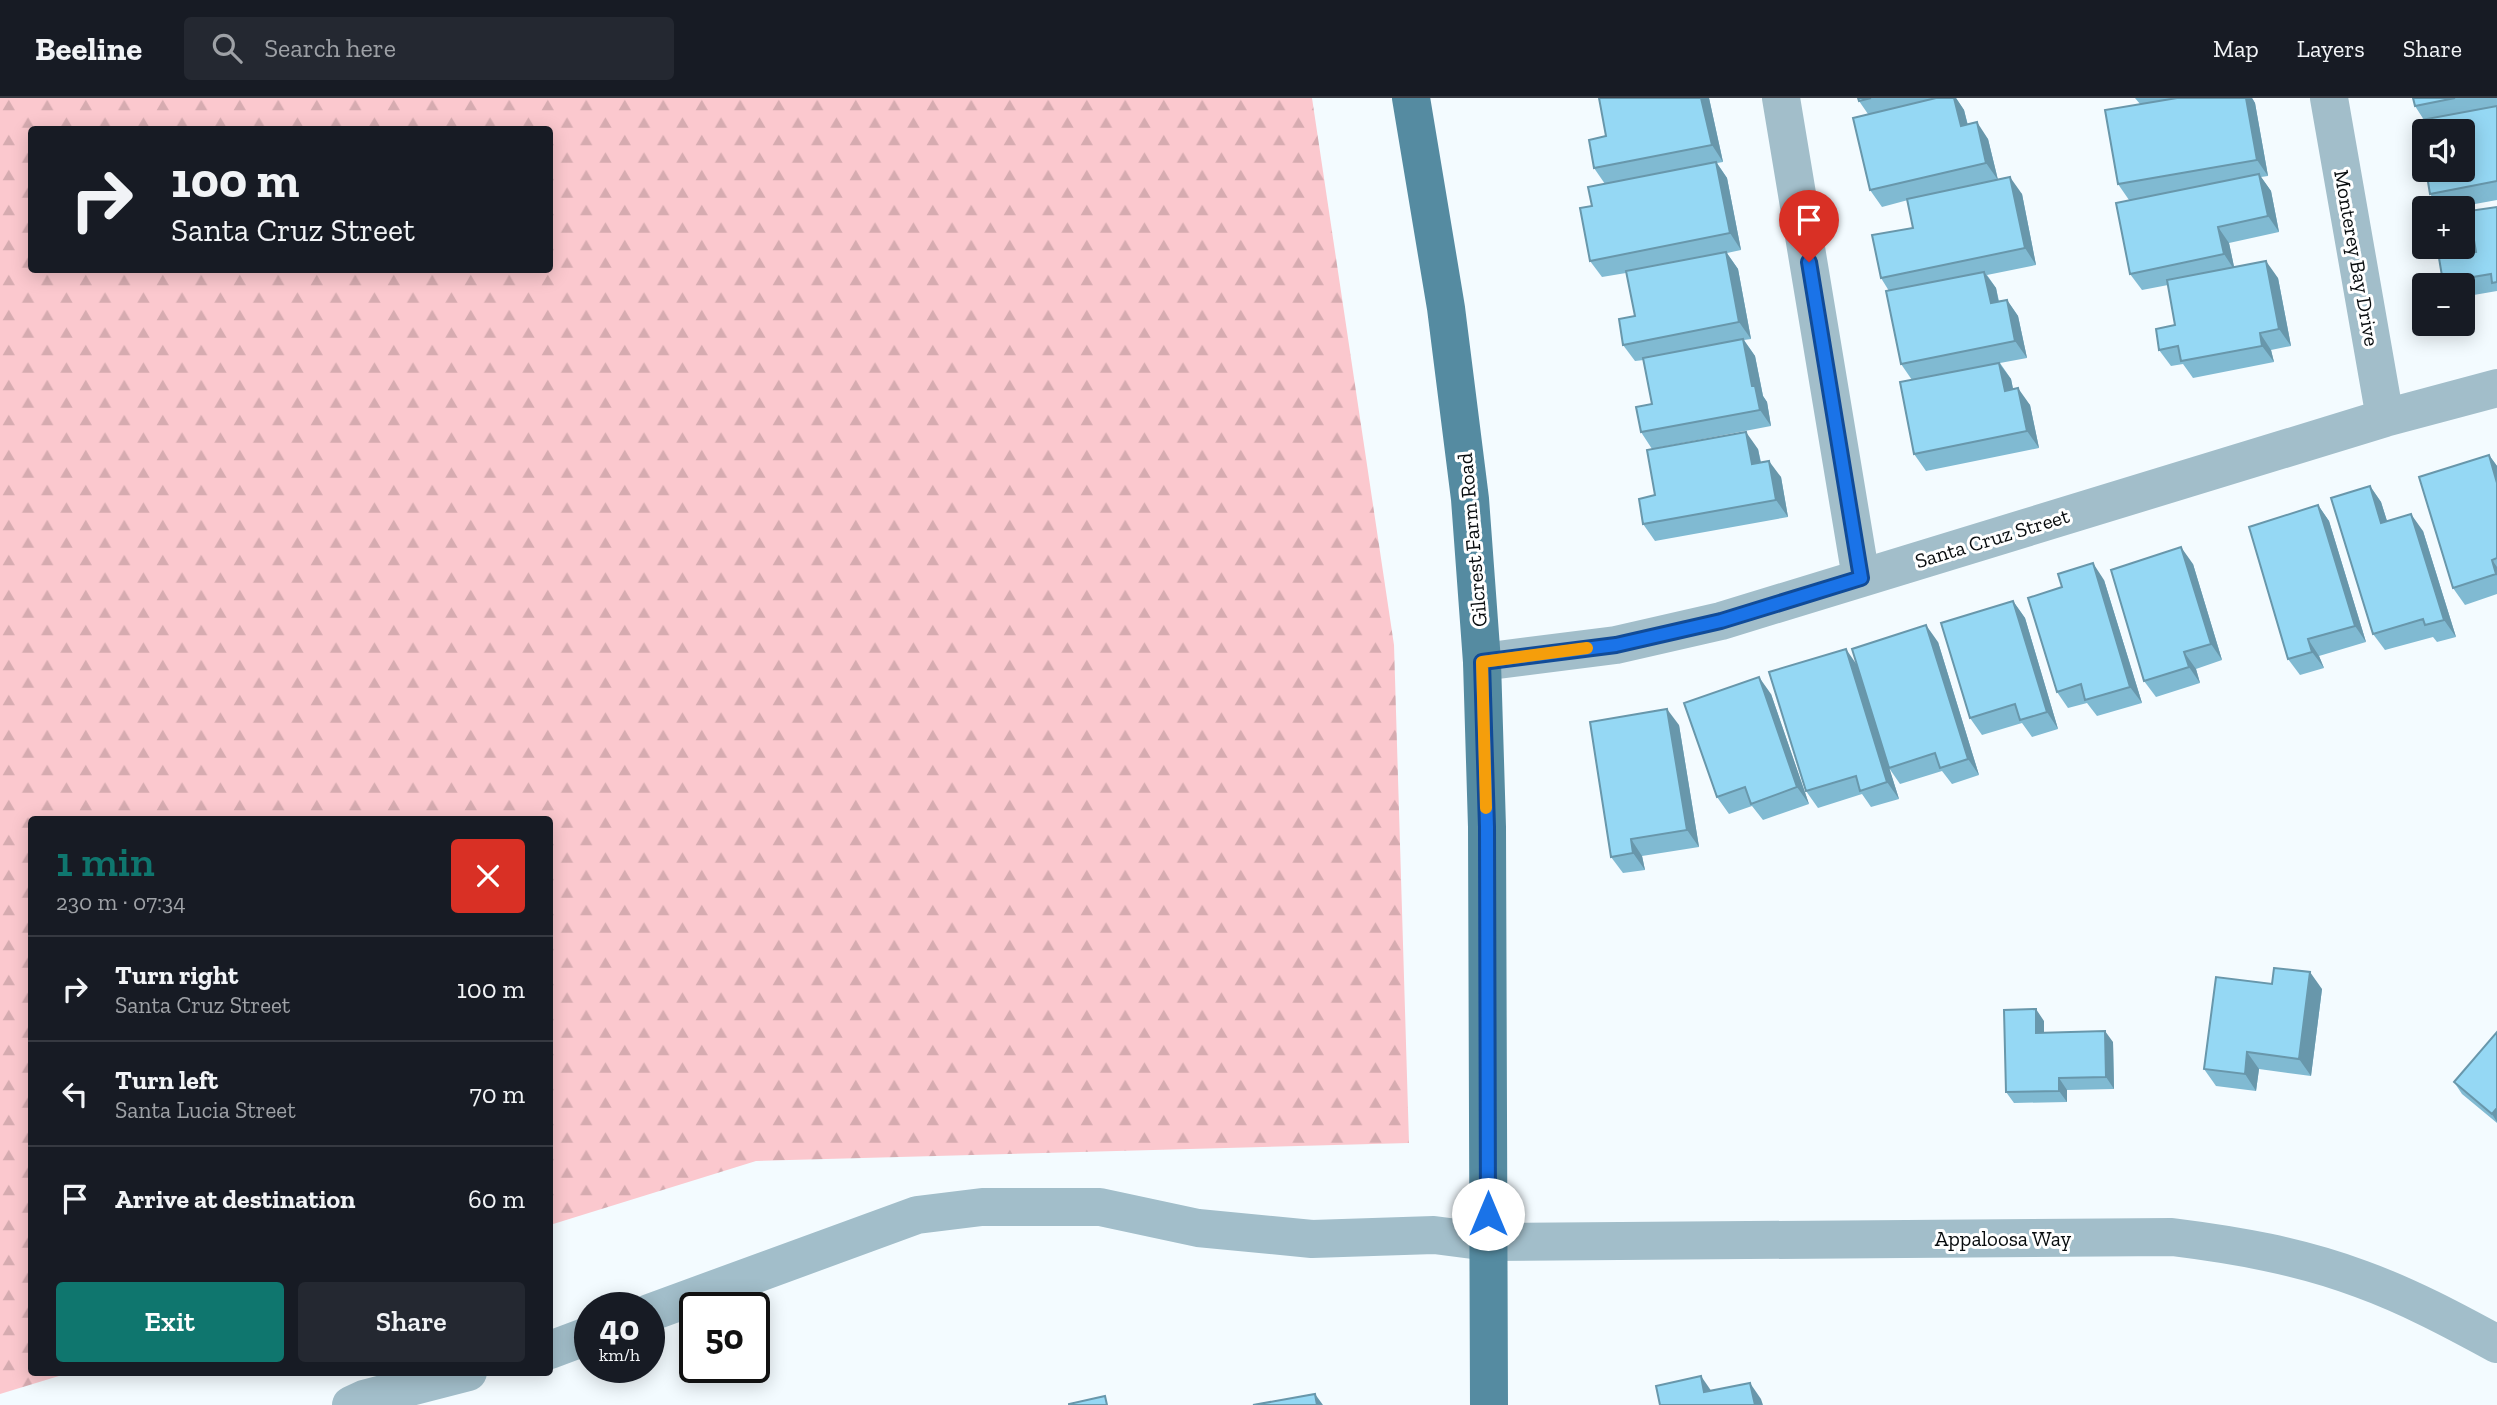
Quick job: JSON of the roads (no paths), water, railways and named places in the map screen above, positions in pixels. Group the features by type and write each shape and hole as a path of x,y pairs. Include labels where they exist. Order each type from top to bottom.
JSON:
{"main road":[{"name":"Gilcrest Farm Road","path":"1410,98 1446,308 1470,499 1482,662 1487,827 1489,1405"}],"street":[{"path":"1782,98 1861,578"},
{"name":"Monterey Bay Drive","path":"2329,98 2385,418"},
{"name":"Santa Cruz Street","path":"1482,662 1616,645 1721,621 2385,418 2497,388"},
{"name":"Appaloosa Way","path":"665,1307 916,1215 982,1207 1100,1207 1198,1228 1312,1238 1434,1235 1488,1242 2172,1237 2226,1243 2281,1254 2360,1278 2497,1343"},
{"path":"553,1349 574,1341"},
{"path":"351,1405 453,1376"}]}
